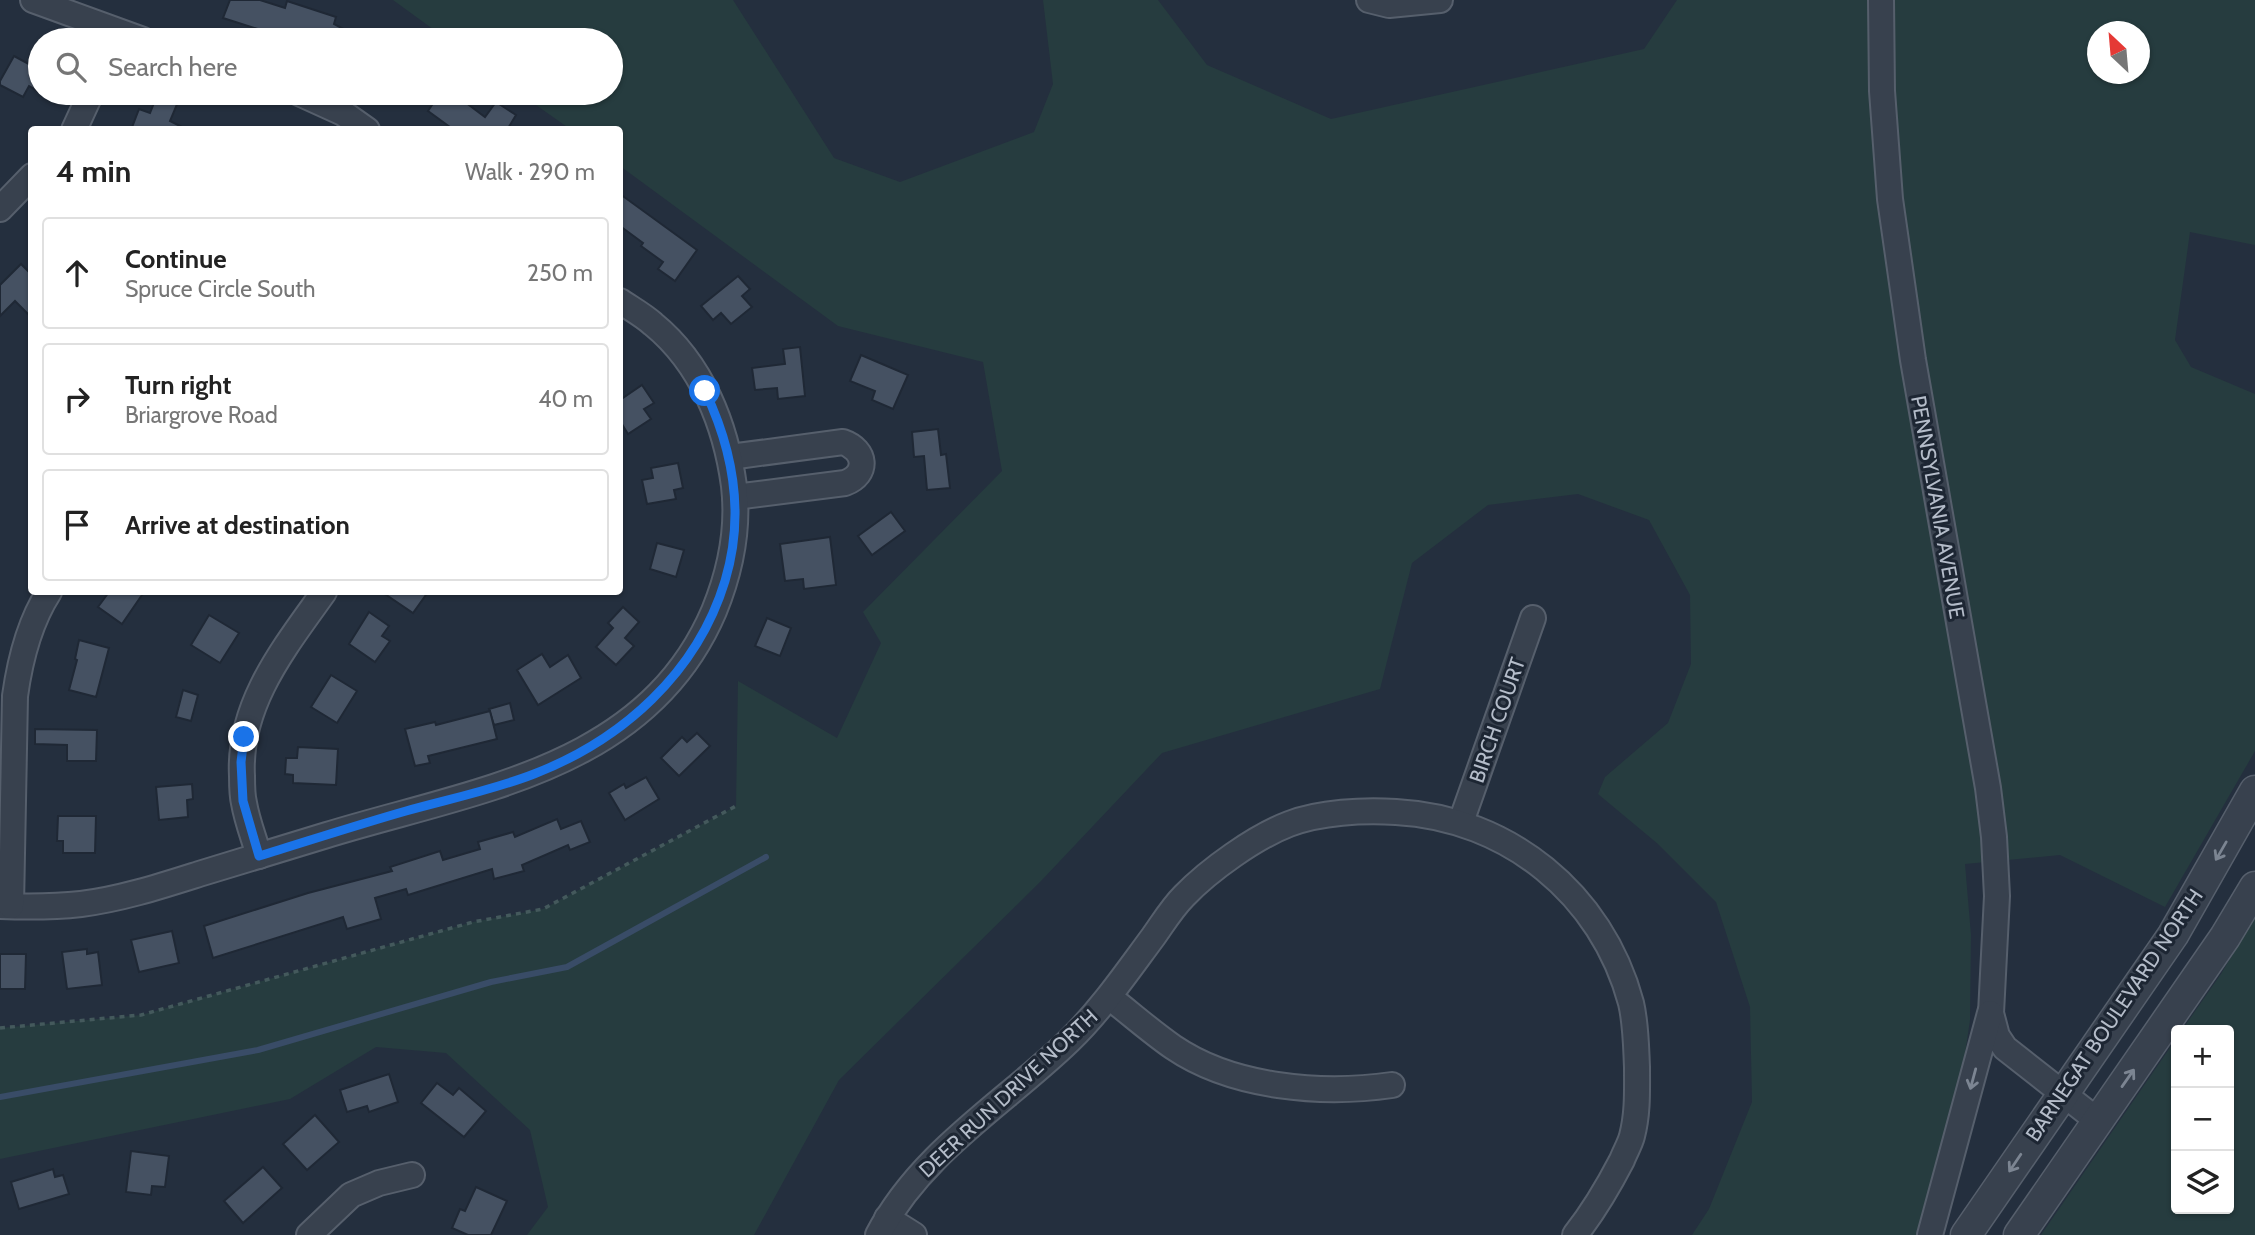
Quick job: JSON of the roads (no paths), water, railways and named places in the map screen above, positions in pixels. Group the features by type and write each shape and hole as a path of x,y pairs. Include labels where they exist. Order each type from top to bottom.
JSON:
{"street":[{"path":"33,0 97,28"},
{"path":"1369,0 1388,5 1440,0"},
{"name":"PENNSYLVANIA AVENUE","path":"1881,0 1882,91 1890,199 1913,360 1988,788 1997,896 1990,1013 1930,1235"},
{"path":"76,126 85,105"},
{"path":"316,105 338,121"},
{"path":"0,209 28,180"},
{"path":"47,595 28,639 15,696 5,906 83,904 162,886 521,778 561,763 616,730 641,710 678,672 707,627 730,565 735,497 730,457 714,409 682,354 653,324 623,303"},
{"path":"730,457 844,442 856,449 862,462 859,475 854,480 735,497"},
{"path":"259,856 243,801 241,762 244,737 251,712 275,663 322,595"},
{"name":"BIRCH COURT","path":"1461,822 1533,618"},
{"name":"BARNEGAT BOULEVARD NORTH","path":"1966,1235 2173,935 2255,791"},
{"name":"DEER RUN DRIVE NORTH","path":"882,1227 915,1180 930,1165 1069,1041 1109,996 1183,897 1219,865 1289,824 1336,814 1377,810 1420,813 1461,822 1500,839 1537,862 1577,899 1599,929 1619,968 1631,1006 1636,1036 1638,1103 1632,1139 1604,1195 1574,1235"},
{"path":"2019,1235 2225,937 2255,887"},
{"path":"1109,996 1174,1048 1217,1071 1262,1082 1328,1089 1392,1085"},
{"name":"PENNSYLVANIA AVENUE","path":"1990,1013 1997,1035 2005,1048 2098,1121"},
{"path":"309,1235 351,1195 379,1183 412,1175"},
{"path":"882,1227 914,1235"}],"waterway":[{"path":"0,1097 258,1050 491,982 567,967 766,857"}]}
